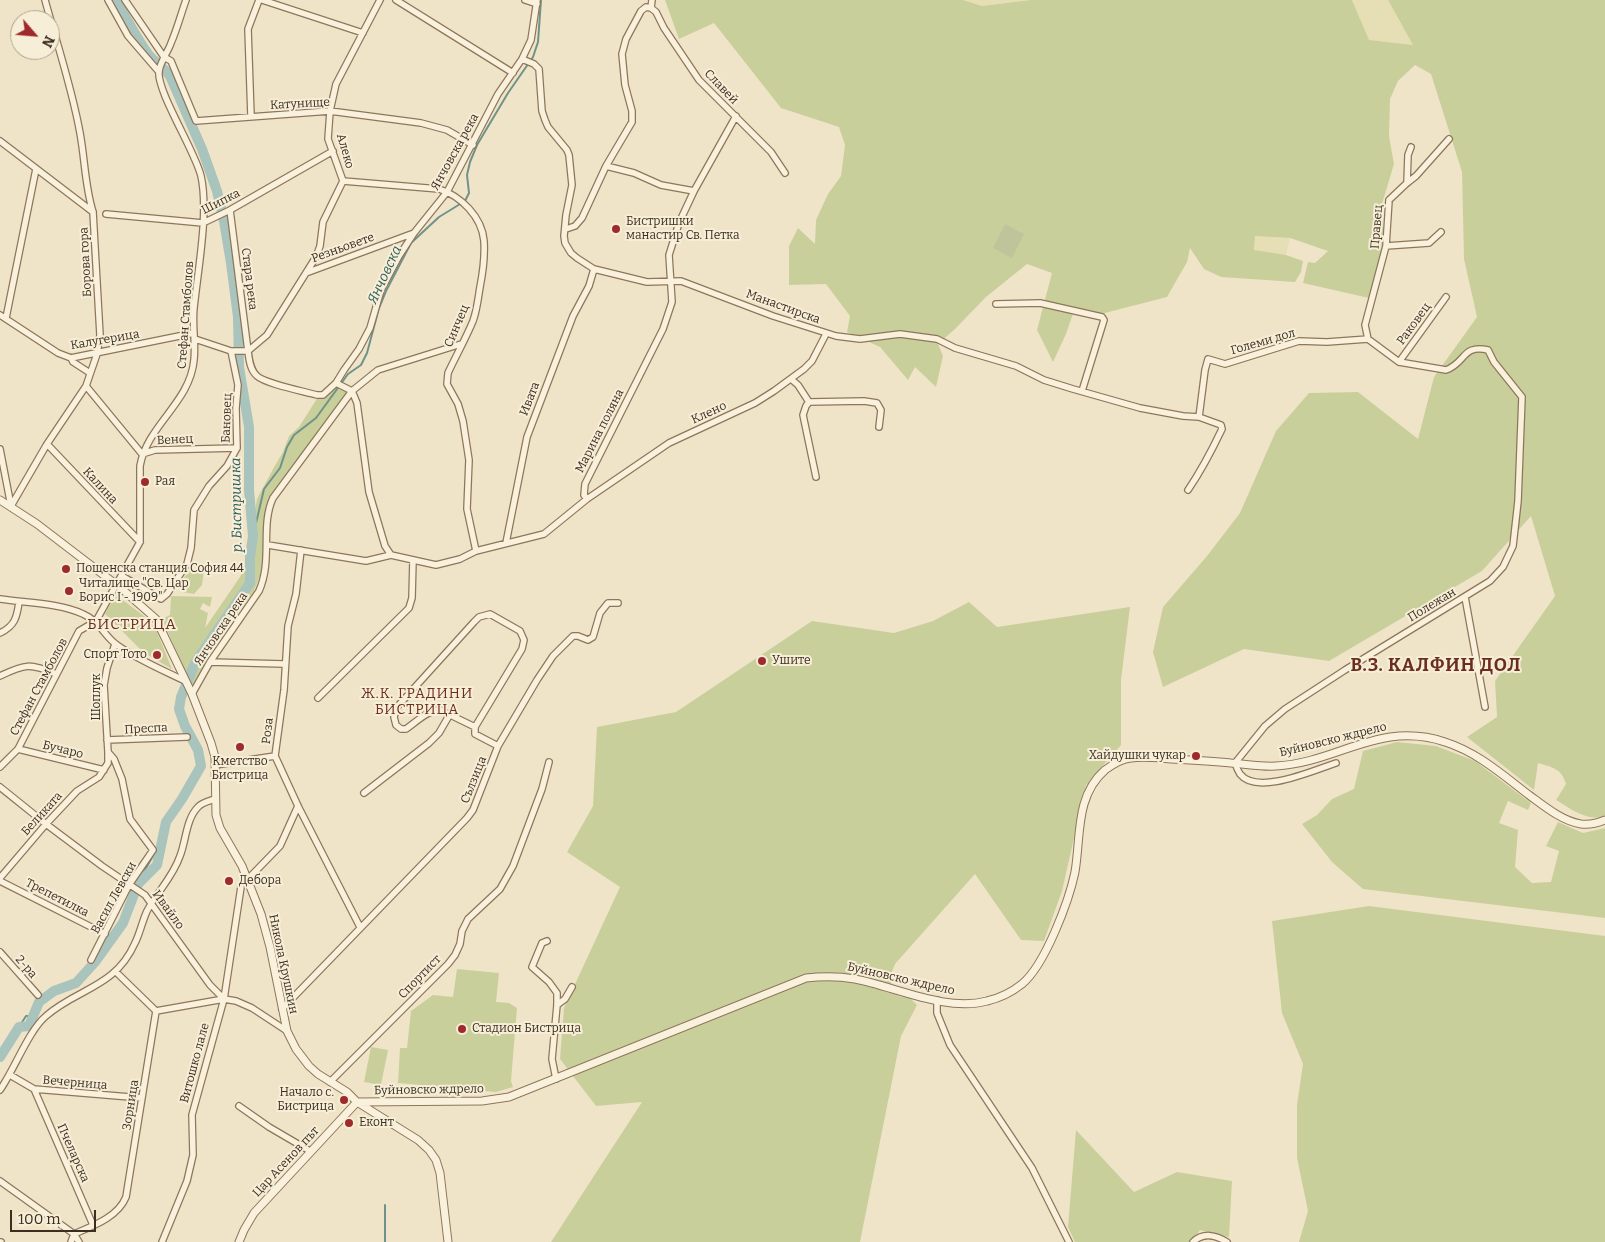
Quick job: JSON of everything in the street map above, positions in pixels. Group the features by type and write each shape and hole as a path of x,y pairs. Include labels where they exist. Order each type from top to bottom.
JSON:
{"street":[{"name":"Борова гора","path":"11,506 47,444 86,386 97,354 100,336 93,212 88,198 78,125 45,0"},
{"path":"108,0 128,36 159,72"},
{"path":"125,0 164,57"},
{"name":"Стефан Стамболов","path":"0,767 18,749 56,674 80,632 96,621 140,542 140,466 142,454 148,440 181,397 192,375 194,308 203,223 203,193 201,175 162,88 159,72 164,57 171,45 186,0"},
{"path":"252,116 248,29 261,0 363,33"},
{"name":"Алеко","path":"248,351 267,335 316,257 320,246 323,222 343,181 328,139 330,111 336,84 380,0"},
{"path":"396,0 513,73"},
{"name":"Янчовска река","path":"338,384 344,370 359,350 370,328 381,290 414,233 447,192 498,94 522,59 531,40 537,2 525,0"},
{"path":"566,229 575,226 582,218 606,166 632,122 632,111 622,54 626,39 641,11 646,7 652,8 652,0"},
{"name":"Славей","path":"652,8 699,80 771,152 785,173"},
{"name":"Катунище","path":"164,57 171,61 196,121 330,111 421,123 447,130 473,145"},
{"name":"Манастирска","path":"522,59 534,64 539,69 542,111 545,120 569,155 572,185 566,215 565,240 571,253 582,262 594,269 647,282 670,280 693,284 773,316 826,334 844,338 860,339 900,334 937,340 958,349 1016,366 1044,380 1140,408 1199,417 1221,425 1222,429 1201,472 1188,490"},
{"name":"Марина поляна","path":"588,499 584,495 584,484 663,329 672,302 669,255 679,224 694,192 736,116"},
{"name":"Правец","path":"1368,339 1365,324 1386,246 1389,200 1406,182 1416,176 1449,139"},
{"path":"0,141 93,212"},
{"path":"1406,182 1408,155 1412,147"},
{"name":"Шипка","path":"106,214 203,223 334,152"},
{"path":"606,166 634,173 661,185 694,192"},
{"path":"6,318 36,169"},
{"name":"Синчец","path":"343,181 439,189 466,204 480,227 484,240 484,256 477,307 446,379 458,404 463,421 469,460 467,509 476,551"},
{"name":"Стара река","path":"228,211 248,351"},
{"path":"1386,246 1429,244 1441,232"},
{"name":"Резньовете","path":"306,273 414,233"},
{"name":"Ивата","path":"506,543 526,437 572,316 589,286 594,269"},
{"name":"Раковец","path":"1399,362 1446,297"},
{"path":"996,304 1040,303 1102,317 1104,320 1082,391"},
{"name":"Калугерица","path":"0,315 58,353 71,358 194,336"},
{"name":"Клено","path":"588,499 669,444 755,403 791,379 812,361 826,334"},
{"path":"194,336 232,351 248,351 251,367 256,376 265,381 317,395 324,395 338,384 350,390 357,403 368,492 385,546 391,555"},
{"path":"1368,339 1399,362"},
{"name":"Големи дол","path":"1199,417 1208,359 1225,364 1299,340 1327,342 1368,339"},
{"name":"Янчовска река","path":"192,693 210,662 264,582 268,546 269,508 273,498 350,390 378,370 461,344"},
{"name":"Полежан","path":"1235,763 1265,726 1285,709 1490,581 1503,567 1513,546 1518,501 1522,397 1494,362 1488,350 1477,347 1469,350 1452,368 1446,370 1399,362"},
{"name":"Бановец","path":"122,576 161,599 167,594 187,564 191,548 194,510 210,486 227,466 237,448 236,408 238,385 232,351"},
{"path":"71,358 73,362 90,373"},
{"path":"791,379 809,402"},
{"name":"Венец","path":"86,386 142,454 155,450 237,448"},
{"path":"809,402 875,402 880,407 879,427"},
{"path":"809,402 803,415 816,477"},
{"name":"Калина","path":"47,444 140,542"},
{"path":"0,449 11,506"},
{"path":"268,546 366,561 391,555 436,565 476,551 544,534 588,499"},
{"path":"0,500 38,524 117,585"},
{"name":"Роза","path":"301,550 296,594 288,626 284,664 284,690 275,756 298,806 360,927"},
{"path":"318,698 409,608 412,598 413,560"},
{"name":"Никола Крушкин","path":"117,585 156,619 192,693 215,757 214,798 216,815 220,828 248,879 261,914 270,947 287,1031 296,1049 309,1066 330,1082 347,1092 357,1102 418,1140 429,1150 436,1160 440,1173 448,1242"},
{"path":"1465,597 1485,707"},
{"path":"0,599 67,609 82,614 96,621 115,644 132,655 186,681"},
{"path":"0,633 14,624 17,616 18,602"},
{"name":"Сълзица","path":"282,1010 474,810 498,746 553,656 573,636 590,640 595,635 600,613 608,603 618,603"},
{"path":"476,727 440,710 434,710 406,729 401,729 396,725 394,717 397,707 479,617 490,614 520,631 524,640 522,649 476,727 475,734 498,746"},
{"name":"Шоплук","path":"104,770 108,763 108,752 104,685 107,668 115,644"},
{"path":"210,662 284,664"},
{"path":"0,676 16,668 29,666 37,666 56,674"},
{"path":"364,793 429,743 439,733 450,714"},
{"name":"Буйновско ждрело","path":"357,1102 482,1101 509,1097 806,978 829,976 854,979 937,1000 963,1004 985,1002 1007,994 1024,983 1035,969 1061,917 1074,873 1079,830 1086,794 1097,778 1110,766 1121,760 1138,757 1260,766 1287,765 1327,755 1371,740 1413,735 1444,741 1486,762 1539,802 1568,820 1582,824 1598,823 1605,820"},
{"name":"Преспа","path":"107,740 186,737"},
{"name":"Бучаро","path":"18,749 104,770"},
{"name":"Шоплук","path":"108,752 114,760 122,779 130,819 151,847"},
{"path":"215,765 275,756"},
{"name":"Спортист","path":"330,1082 455,955 460,944 462,931 468,919 500,889 513,866 542,789 549,762"},
{"path":"1235,763 1241,775 1256,782 1266,784 1336,763"},
{"name":"Беликата","path":"0,879 46,824 77,791 99,777 104,770"},
{"name":"Ивайло","path":"0,787 46,824 145,895 210,985 224,998 252,1008 287,1031"},
{"path":"0,1090 30,1037 44,1017 61,1004 89,990 116,972 125,962 135,944 147,912 173,872 192,816 198,805 214,798"},
{"path":"248,879 280,846 298,806"},
{"name":"Васил Левски","path":"91,960 129,885 153,850 151,847"},
{"name":"Трепетилка","path":"0,879 105,934"},
{"name":"Витошко лале","path":"162,1242 187,1181 193,1155 192,1114 224,998 241,887"},
{"path":"547,941 542,943 532,967 557,993 558,1005 552,1059 556,1079"},
{"name":"2-ра","path":"0,952 38,995"},
{"path":"116,972 156,1011 224,998"},
{"path":"558,1005 572,987"},
{"path":"937,1000 937,1013 950,1045 1032,1168 1069,1242"},
{"name":"Зорница","path":"74,1234 93,1225 118,1209 126,1197 156,1011"},
{"name":"Вечерница","path":"10,1075 34,1089 142,1098"},
{"name":"Пчеларска","path":"34,1089 93,1225"},
{"name":"Цар Асенов път","path":"239,1242 254,1213 357,1102"},
{"path":"239,1106 269,1127 310,1151"},
{"path":"0,1181 74,1234 79,1242"},
{"path":"71,1242 74,1234"},
{"path":"1193,1242 1206,1235 1215,1236 1227,1242"}],"shaded area":[{"path":"963,0 1031,0 982,6"},
{"path":"1352,0 1388,0 1413,45 1369,40"},
{"path":"1255,236 1290,238 1286,255 1254,251"}],"green space":[{"path":"665,0 963,0 982,6 1031,0 1352,0 1369,40 1413,45 1388,0 1605,0 1605,815 1599,817 1586,816 1556,800 1566,784 1562,775 1556,769 1538,763 1534,790 1467,737 1497,717 1495,681 1555,596 1531,516 1482,571 1329,661 1244,649 1163,687 1153,652 1163,607 1207,556 1240,513 1276,431 1309,393 1358,392 1418,439 1434,377 1477,317 1464,259 1462,172 1431,74 1415,65 1398,81 1390,99 1389,136 1394,164 1378,217 1383,221 1382,240 1369,298 1303,283 1308,262 1315,263 1328,251 1290,238 1255,236 1254,250 1286,255 1303,261 1301,272 1295,282 1221,277 1204,269 1190,248 1187,262 1167,297 1101,314 1075,308 1053,362 1037,330 1052,273 1027,264 986,297 938,344 943,356 936,387 915,367 908,380 880,347 847,332 850,316 826,284 789,285 789,246 798,228 815,244 816,220 828,194 841,176 845,145 839,127 781,108 714,23 679,39"},
{"path":"1005,224 1024,234 1012,258 993,248"},
{"path":"336,388 348,393 266,506 263,568 254,591 214,645 193,688 162,619 170,615 171,596 212,597 210,607 203,603 200,609 208,613 205,628 240,577 245,566 257,499 283,452 289,436 299,427 318,397 325,397"},
{"path":"192,569 204,569 202,585 194,594 182,592 177,585"},
{"path":"116,595 148,619 157,632 172,669 144,653 105,614"},
{"path":"969,602 997,627 1130,607 1121,680 1121,745 1086,785 1062,891 1044,941 1021,940 975,874 895,964 889,979 898,996 910,998 917,1005 901,1036 860,1242 551,1242 642,1102 596,1106 560,1059 564,1008 620,887 567,852 593,806 597,727 676,712 812,621 894,633 933,621"},
{"path":"1397,742 1436,746 1475,761 1531,803 1528,810 1508,801 1499,823 1518,830 1515,867 1532,883 1551,882 1559,851 1546,846 1558,822 1583,833 1605,828 1605,918 1363,889 1332,862 1302,824 1317,815 1332,799 1354,789 1363,751"},
{"path":"1369,906 1605,936 1605,1242 1299,1242 1308,1211 1297,1158 1297,1105 1303,1064 1282,1013 1272,921"},
{"name":"Стадион Бистрица","path":"457,969 499,973 496,1002 509,1003 517,1008 511,1081 513,1087 496,1092 398,1083 400,1048 407,1048 411,1011 433,995 453,997"},
{"path":"371,1047 388,1050 381,1085 364,1082"},
{"path":"1076,1130 1134,1192 1177,1172 1232,1181 1229,1237 1200,1230 1192,1242 1075,1242 1068,1227"}],"waterway":[{"name":"р. Бистришка","path":"0,1057 19,1027 29,1026 39,1002 54,991 76,983 95,962 123,923 138,884 157,865 166,822 201,766 198,750 185,726 179,709 181,697 196,661 250,583 250,557 253,536 249,490 249,427 239,367 238,317 224,221 217,191 202,149 170,76 148,54 116,0"},
{"name":"Янчовска","path":"253,536 264,489 280,468 287,447 294,435 316,418 348,374 361,365 367,353 379,308 411,243 439,217 465,201 469,193 467,175 477,145 508,93 533,57 538,42 541,0"},
{"path":"138,884 161,842"},
{"path":"19,1027 26,1016 34,1016"},
{"path":"385,1205 385,1242"}],"place":[{"name":"Бистришки манастир Св. Петка","path":"616,229"},
{"name":"Рая","path":"145,482"},
{"name":"Пощенска станция София 44","path":"66,569"},
{"name":"Читалище \"Св. Цар Борис I - 1909\"","path":"69,591"},
{"name":"Спорт Тото","path":"157,655"},
{"name":"Ушите","path":"762,661"},
{"name":"Кметство Бистрица","path":"240,747"},
{"name":"Хайдушки чукар","path":"1196,756"},
{"name":"Дебора","path":"229,881"},
{"name":"Стадион Бистрица","path":"462,1029"},
{"name":"Начало с. Бистрица","path":"344,1100"},
{"name":"Еконт","path":"349,1123"}],"district":[{"name":"БИСТРИЦА","path":"132,625"},
{"name":"В.З. КАЛФИН ДОЛ","path":"1436,666"},
{"name":"Ж.К. ГРАДИНИ БИСТРИЦА","path":"417,702"}]}
